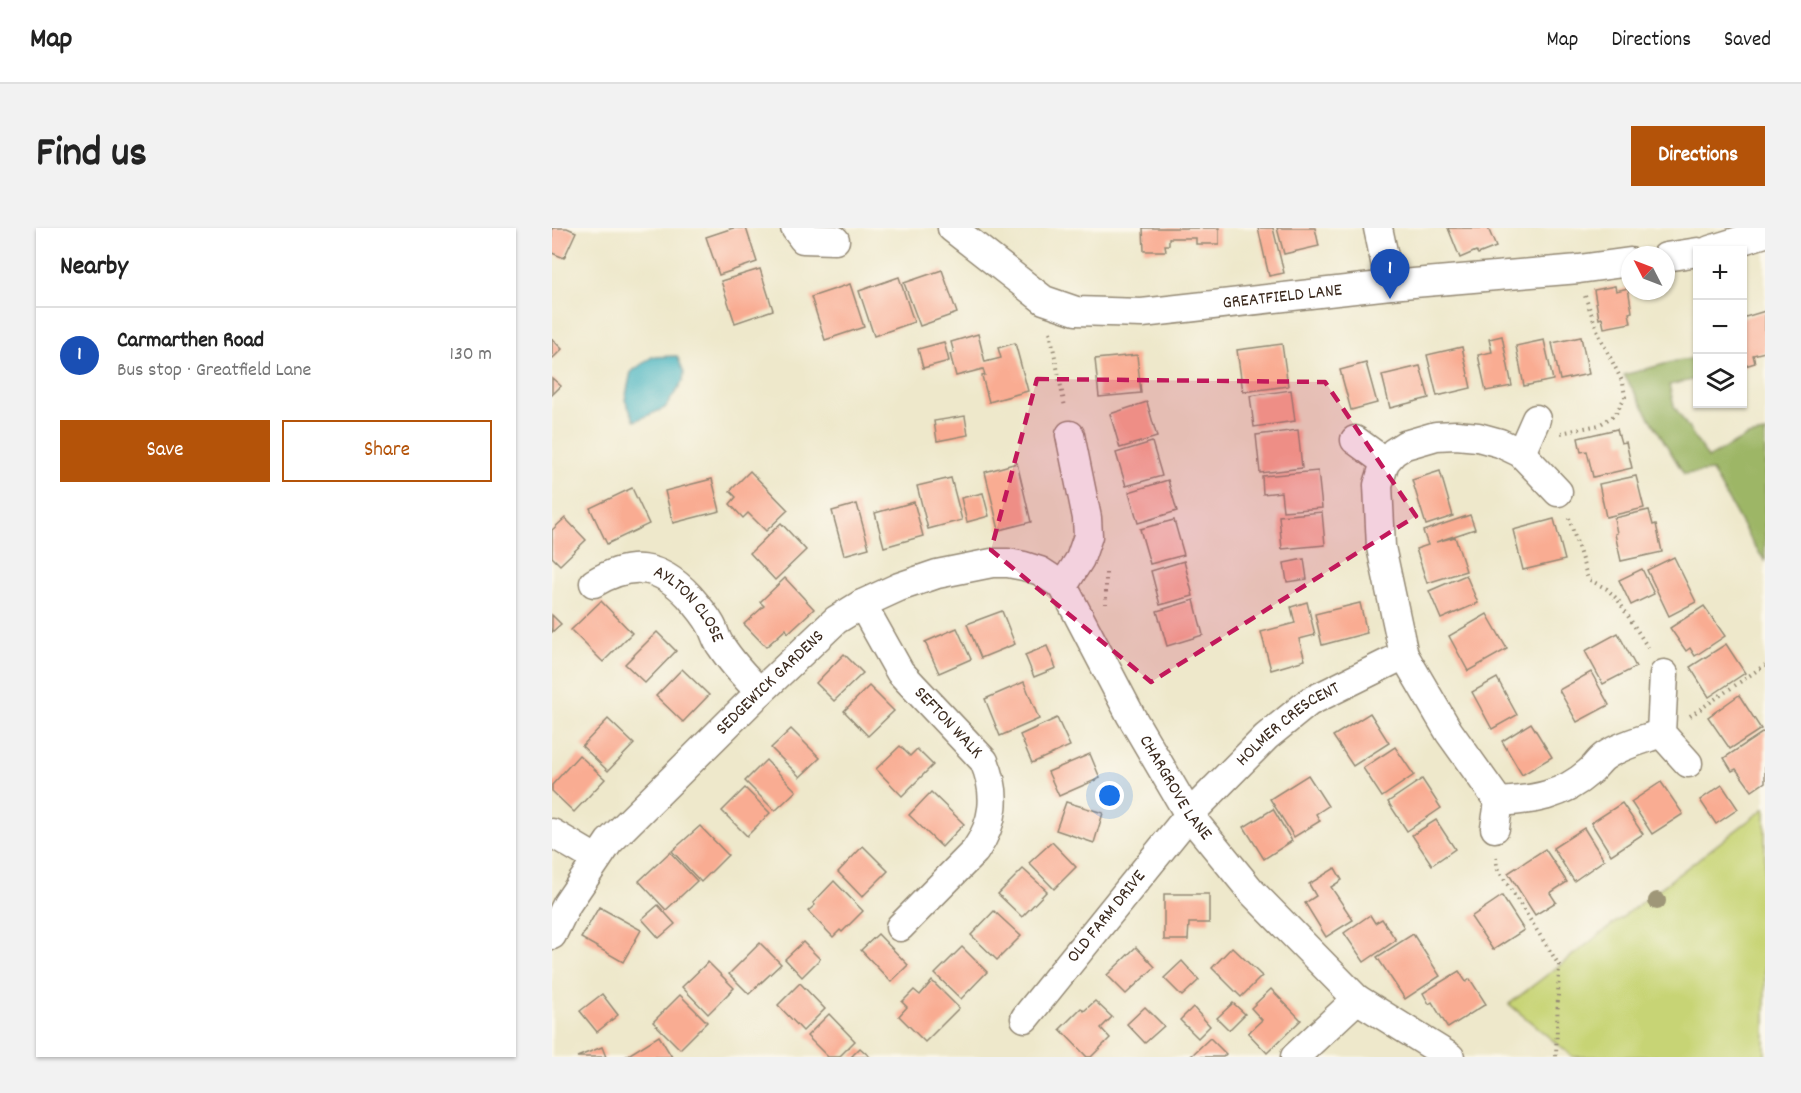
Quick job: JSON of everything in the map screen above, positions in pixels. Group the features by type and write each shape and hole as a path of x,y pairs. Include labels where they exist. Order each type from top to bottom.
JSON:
{"street":[{"name":"GREATFIELD LANE","path":"952,228 1044,300 1076,311 1142,313 1390,285 1621,263"},
{"path":"1378,228 1390,285"},
{"path":"802,232 835,240"},
{"path":"1723,246 1765,233"},
{"path":"1675,256 1693,253"},
{"path":"1063,586 1080,559 1088,536 1087,518 1070,435"},
{"path":"1558,492 1529,436 1500,443 1478,437 1436,436 1405,445 1394,452 1385,462 1378,484 1381,547 1404,655 1497,815 1552,794 1589,772 1605,756 1617,749 1661,733"},
{"path":"1355,440 1385,462"},
{"name":"SEDGEWICK GARDENS","path":"552,935 567,904 609,842 836,620 862,604 899,587 937,574 992,563 1024,566 1052,578 1063,586"},
{"name":"AYLTON CLOSE","path":"594,584 618,571 632,569 660,573 674,580 700,608 719,644 760,692"},
{"name":"CHARGROVE LANE","path":"1063,586 1131,716 1189,815 1252,892 1357,999 1450,1057"},
{"name":"SEFTON WALK","path":"862,604 900,672 984,761 991,777 994,793 990,825 975,851 900,927"},
{"name":"HOLMER CRESCENT","path":"1189,815 1293,713 1325,693 1404,655"},
{"path":"1664,674 1661,733 1688,764"},
{"name":"OLD FARM DRIVE","path":"1026,1018 1189,815"},
{"path":"552,833 596,859"},
{"path":"1295,1057 1357,999"}],"path":[{"path":"1529,436 1544,436 1599,425 1615,415 1625,397 1623,383 1610,362 1590,312 1579,269"},
{"path":"1044,300 1070,435"},
{"path":"1558,492 1568,514 1588,579 1607,589 1618,600 1664,674"},
{"path":"1661,733 1765,666"},
{"path":"1497,815 1497,868 1559,965 1556,1057"}],"highlighted area":[{"path":"1037,379 1325,382 1416,516 1151,682 991,550"}],"green space":[{"path":"1693,359 1693,380 1669,385 1674,406 1708,458 1747,436 1765,433 1765,561 1712,471 1684,474 1624,375"},
{"path":"1765,808 1765,1057 1573,1057 1509,1004"}],"water":[{"path":"677,356 684,372 683,381 665,408 635,421 625,400 631,372 652,357"}],"building":[{"path":"552,228 567,228 576,232 564,258 552,253"},
{"path":"733,228 746,228 757,262 719,275 706,237"},
{"path":"1143,228 1219,228 1219,244 1196,244 1196,238 1169,238 1169,245 1165,245 1166,251 1144,251"},
{"path":"1258,228 1273,228 1284,273 1269,276"},
{"path":"1277,228 1315,228 1319,246 1284,254"},
{"path":"1448,228 1488,228 1496,247 1478,254 1476,251 1460,258"},
{"path":"760,269 773,310 735,323 721,281"},
{"path":"942,270 957,313 920,326 904,283"},
{"path":"899,277 914,322 874,336 859,291"},
{"path":"850,284 864,327 825,340 811,297"},
{"path":"1615,286 1616,291 1621,290 1621,300 1630,300 1631,323 1604,328 1602,318 1599,319 1594,290"},
{"path":"1765,311 1765,352 1753,355 1755,363 1747,365 1747,354 1747,316"},
{"path":"978,334 985,362 1001,358 998,348 1015,343 1028,391 989,402 982,376 985,375 983,369 956,376 950,354 954,353 951,342"},
{"path":"1502,336 1512,386 1486,391 1478,355 1492,352 1489,339"},
{"path":"1581,337 1589,374 1560,380 1552,343"},
{"path":"552,339 562,349 552,359"},
{"path":"1544,340 1553,380 1524,386 1516,346"},
{"path":"944,342 949,361 923,368 918,349"},
{"path":"1282,344 1288,386 1243,392 1237,350"},
{"path":"1462,347 1471,388 1437,396 1427,355"},
{"path":"1137,355 1141,393 1099,397 1095,359"},
{"path":"1366,363 1377,403 1351,410 1340,370"},
{"path":"1420,366 1429,398 1390,408 1382,375"},
{"path":"552,378 561,386 552,395"},
{"path":"1291,390 1295,421 1254,427 1250,396"},
{"path":"1147,402 1157,437 1120,448 1110,414"},
{"path":"965,416 968,435 937,441 934,421"},
{"path":"1617,429 1621,443 1626,442 1632,468 1593,477 1587,451 1581,452 1578,438"},
{"path":"1298,430 1302,468 1260,473 1256,435"},
{"path":"1152,442 1162,476 1126,486 1116,453"},
{"path":"1017,463 1031,522 999,530 985,472"},
{"path":"750,471 788,510 766,531 748,513 743,518 730,504 736,497 730,491"},
{"path":"1318,471 1322,508 1283,511 1281,492 1263,494 1262,476"},
{"path":"1440,471 1453,516 1426,525 1412,480"},
{"path":"1636,476 1644,508 1606,517 1599,484"},
{"path":"951,478 962,520 928,529 917,486"},
{"path":"712,479 720,511 673,523 665,491"},
{"path":"1168,480 1177,511 1138,523 1129,492"},
{"path":"632,488 649,524 607,544 590,508"},
{"path":"983,493 989,516 967,522 961,498"},
{"path":"914,502 923,536 884,547 875,513"},
{"path":"857,504 869,548 844,555 832,511"},
{"path":"1649,510 1653,525 1656,524 1662,552 1621,561 1614,518"},
{"path":"1322,512 1325,545 1282,549 1279,516"},
{"path":"1470,515 1475,529 1436,542 1455,537 1466,571 1427,583 1416,549 1428,545 1423,531"},
{"path":"565,518 586,540 560,565 552,557 552,530"},
{"path":"1554,519 1565,560 1523,570 1513,530"},
{"path":"1174,520 1184,555 1150,564 1140,529"},
{"path":"781,523 806,550 775,580 750,553"},
{"path":"1674,557 1696,602 1669,616 1647,570"},
{"path":"1304,559 1307,579 1287,582 1284,563"},
{"path":"1184,561 1193,596 1160,605 1151,571"},
{"path":"1642,569 1654,594 1631,605 1619,580"},
{"path":"1466,575 1478,603 1441,619 1429,591"},
{"path":"785,578 814,609 788,633 786,629 766,647 744,624 764,606 760,602"},
{"path":"1194,600 1203,635 1167,646 1157,611"},
{"path":"601,601 632,633 603,662 571,630"},
{"path":"1307,602 1315,635 1299,639 1305,660 1271,670 1261,632 1295,623 1291,607"},
{"path":"1360,603 1367,633 1322,645 1315,614"},
{"path":"1704,606 1725,636 1695,656 1690,648 1686,651 1670,628"},
{"path":"1002,611 1015,644 981,658 967,624"},
{"path":"1487,614 1507,649 1468,671 1449,636"},
{"path":"552,615 561,624 552,632"},
{"path":"957,628 971,659 939,673 925,642"},
{"path":"657,632 676,651 645,683 625,664"},
{"path":"1618,633 1636,667 1603,684 1585,651"},
{"path":"1726,644 1745,673 1709,697 1690,667"},
{"path":"1047,646 1056,668 1034,677 1025,655"},
{"path":"844,654 863,673 834,701 816,683"},
{"path":"682,669 709,695 683,722 656,696"},
{"path":"1591,672 1609,705 1577,722 1559,690"},
{"path":"1497,678 1517,715 1492,729 1472,692"},
{"path":"1024,682 1039,719 1000,736 985,699"},
{"path":"869,686 894,711 868,736 844,711"},
{"path":"1739,695 1761,729 1730,749 1708,717"},
{"path":"1370,713 1389,743 1353,766 1333,736"},
{"path":"1057,718 1070,746 1032,763 1020,735"},
{"path":"608,719 634,744 608,771 582,746"},
{"path":"1531,723 1552,757 1522,775 1502,741"},
{"path":"791,729 820,758 800,777 771,748"},
{"path":"1765,731 1765,782 1752,791 1736,769 1732,771 1724,758"},
{"path":"900,746 910,756 917,749 933,765 902,796 876,769"},
{"path":"1395,747 1414,775 1382,797 1363,768"},
{"path":"1090,754 1100,778 1059,796 1048,772"},
{"path":"579,755 605,779 574,812 552,791 552,785"},
{"path":"766,760 796,791 775,811 745,781"},
{"path":"1308,775 1328,806 1316,814 1320,821 1294,837 1270,799"},
{"path":"1422,779 1441,808 1407,831 1388,802"},
{"path":"1661,782 1683,814 1652,834 1631,802"},
{"path":"1722,785 1738,809 1716,824 1700,800"},
{"path":"745,788 770,813 747,836 722,811"},
{"path":"931,792 964,824 942,847 909,815"},
{"path":"1066,802 1103,813 1094,843 1056,830"},
{"path":"1622,803 1643,834 1611,855 1591,823"},
{"path":"1273,809 1292,841 1264,859 1244,827"},
{"path":"1436,820 1455,849 1432,865 1412,835"},
{"path":"700,826 728,855 701,882 672,851"},
{"path":"1584,828 1604,860 1574,881 1553,848"},
{"path":"1052,842 1076,867 1054,889 1029,863"},
{"path":"863,846 888,871 862,897 838,872"},
{"path":"1545,849 1567,882 1550,893 1556,902 1535,915 1508,873"},
{"path":"670,852 697,881 666,910 639,881"},
{"path":"1335,868 1342,880 1331,887 1353,920 1326,937 1305,903 1316,896 1309,884"},
{"path":"1023,869 1047,891 1022,917 998,894"},
{"path":"834,881 863,911 842,932 840,930 833,937 808,911"},
{"path":"1164,894 1209,894 1209,923 1189,923 1188,940 1164,940"},
{"path":"1502,896 1524,930 1493,950 1471,917"},
{"path":"658,905 675,924 659,938 642,919"},
{"path":"599,907 641,930 623,962 581,938"},
{"path":"994,911 1021,936 997,960 971,935"},
{"path":"1370,915 1375,923 1382,919 1396,940 1364,962 1344,933"},
{"path":"878,934 908,965 891,982 861,950"},
{"path":"1413,934 1440,976 1405,999 1377,957"},
{"path":"803,942 820,959 802,977 785,959"},
{"path":"760,943 781,964 749,994 729,974"},
{"path":"962,947 987,972 961,999 935,974"},
{"path":"1136,947 1155,967 1126,994 1107,975"},
{"path":"1232,947 1262,976 1241,997 1212,968"},
{"path":"1182,961 1199,980 1182,996 1164,978"},
{"path":"708,962 734,988 708,1014 682,987"},
{"path":"1459,971 1466,982 1470,979 1486,1004 1448,1028 1432,1002 1429,1004 1423,993"},
{"path":"932,981 959,1008 925,1042 899,1016 907,1007 902,1002 914,990 920,995"},
{"path":"800,983 825,1009 803,1031 778,1005"},
{"path":"1271,989 1301,1020 1267,1053 1248,1033 1262,1020 1251,1008"},
{"path":"602,994 618,1015 597,1032 580,1011"},
{"path":"680,995 707,1022 680,1049 653,1022"},
{"path":"1095,1001 1112,1017 1101,1028 1110,1038 1091,1057 1087,1057 1060,1029 1081,1008 1084,1011"},
{"path":"1233,1003 1245,1014 1229,1030 1217,1018"},
{"path":"1145,1007 1164,1026 1145,1043 1127,1024"},
{"path":"1193,1007 1210,1026 1198,1038 1180,1020"},
{"path":"829,1014 855,1041 839,1057 828,1057 807,1036"},
{"path":"659,1036 672,1057 625,1057"},
{"path":"1210,1038 1226,1054 1223,1057 1190,1057"},
{"path":"602,1047 606,1057 577,1057"},
{"path":"860,1048 870,1057 851,1057"}],"place":[{"name":"Carmarthen Road","path":"1390,299"}]}
